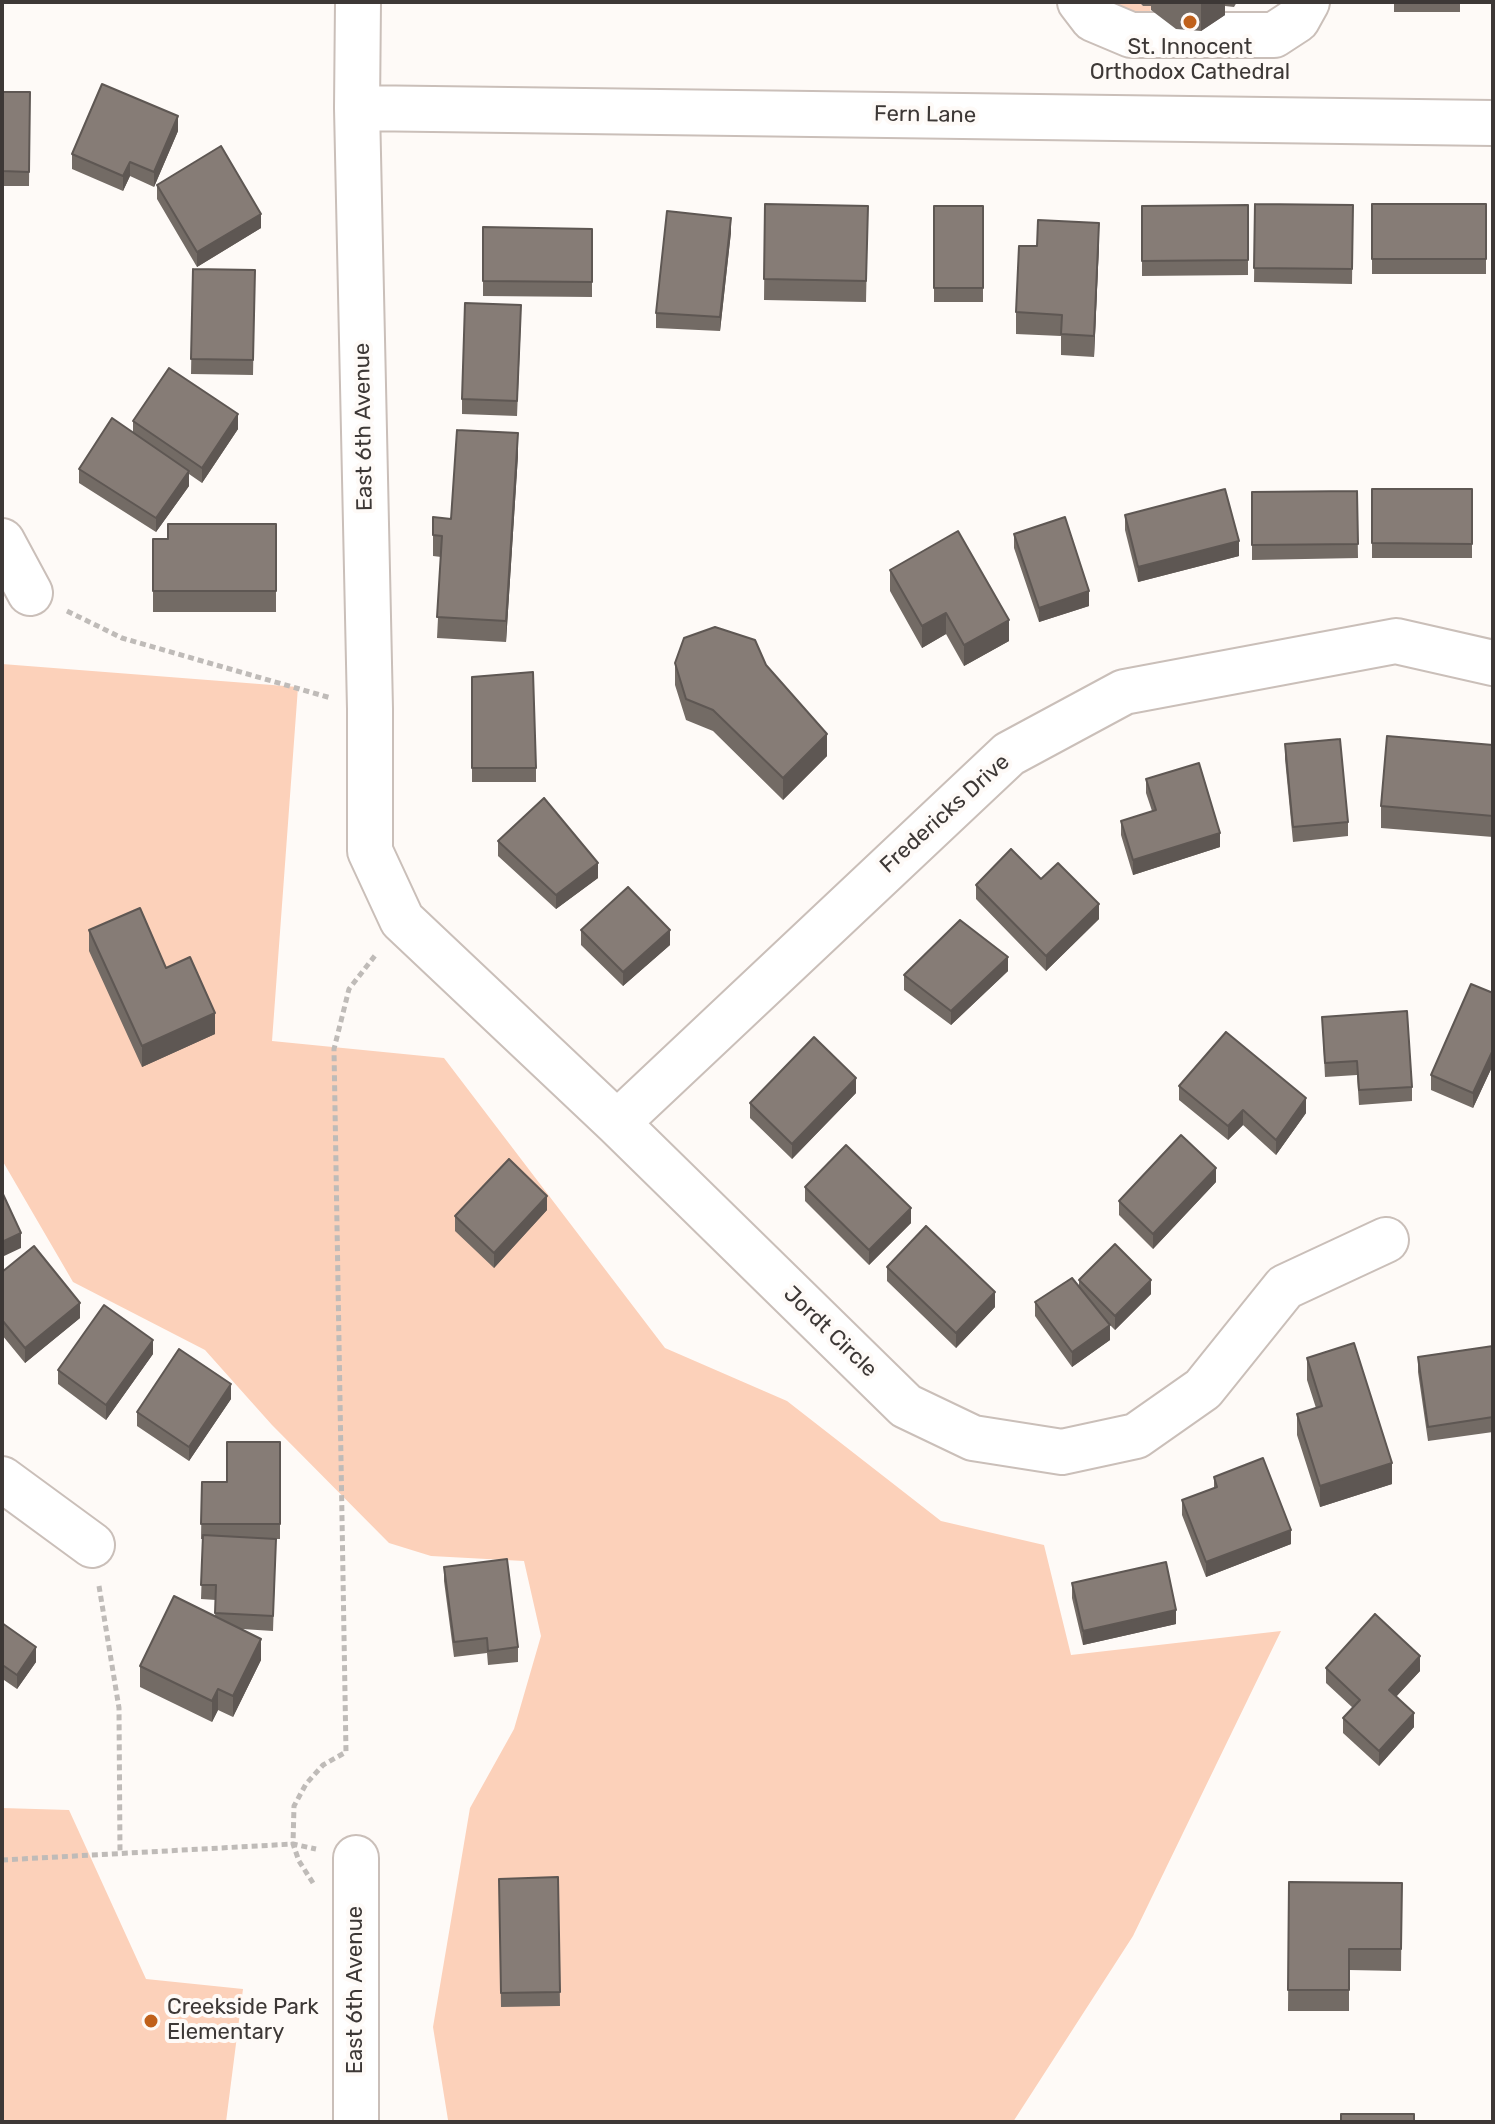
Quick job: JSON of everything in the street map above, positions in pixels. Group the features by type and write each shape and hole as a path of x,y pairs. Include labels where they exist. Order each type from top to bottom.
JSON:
{"street":[{"name":"East 6th Avenue","path":"358,2 357,108 370,709 370,851"},
{"path":"1080,2 1093,19 1131,35 1274,35 1297,20 1307,2"},
{"name":"Fern Lane","path":"357,108 1493,123"},
{"path":"2,541 30,593"},
{"name":"Fredericks Drive","path":"617,1123 1009,754 1124,692 1396,641 1493,663"},
{"name":"Jordt Circle","path":"370,851 402,920 617,1123 906,1406 973,1438 1062,1452 1136,1436 1203,1389 1285,1287 1386,1240"},
{"path":"2,1479 92,1545"},
{"name":"East 6th Avenue","path":"356,1858 356,2122"}],"path":[{"path":"30,593 122,638 370,709"},
{"path":"293,1844 294,1806 306,1784 323,1765 346,1752 334,1049 349,989"},
{"path":"92,1545 119,1708 120,1854"},
{"path":"2,1860 293,1844 356,1858"}],"shaded area":[{"path":"1100,2 1139,2 1143,6 1151,6 1149,29"},
{"path":"2,664 298,687 272,1041 444,1058 665,1348 787,1401 941,1521 1044,1545 1071,1655 1281,1631 1133,1936 1013,2122 448,2120 433,2027 470,1808 514,1729 541,1636 524,1561 431,1556 389,1543 272,1425 205,1350 73,1282 2,1160"},
{"name":"Creekside Park Elementary","path":"2,1808 69,1810 146,1979 243,1989 226,2122 2,2122"}],"building":[{"path":"102,84 178,116 154,172 130,162 123,176 72,154"},
{"path":"2,92 30,92 29,172 2,171"},
{"path":"221,146 261,214 197,252 157,185"},
{"path":"765,204 868,206 866,281 764,279"},
{"path":"1255,204 1353,205 1352,269 1254,268"},
{"path":"1372,204 1486,204 1486,259 1372,259"},
{"path":"1248,205 1248,260 1142,261 1142,206"},
{"path":"934,206 983,206 983,288 934,288"},
{"path":"667,211 731,218 720,317 656,313"},
{"path":"1038,220 1099,223 1094,336 1061,334 1062,315 1016,312 1019,246 1037,246"},
{"path":"483,227 592,229 592,282 483,281"},
{"path":"193,269 255,270 253,360 191,359"},
{"path":"465,303 521,305 517,401 462,399"},
{"path":"169,368 238,414 202,468 133,421"},
{"path":"112,418 189,471 156,518 79,469"},
{"path":"457,430 518,433 506,621 437,617 442,536 433,535 433,517 451,519"},
{"path":"1225,489 1239,541 1138,567 1125,515"},
{"path":"1372,489 1472,489 1472,544 1372,543"},
{"path":"1357,491 1358,544 1252,545 1252,492"},
{"path":"1065,517 1089,591 1039,608 1014,534"},
{"path":"168,524 276,524 276,591 153,591 153,539 168,539"},
{"path":"958,531 1009,620 964,645 946,613 922,626 890,570"},
{"path":"715,627 755,640 766,665 827,734 783,778 713,710 686,699 675,663 684,638"},
{"path":"533,672 536,768 472,768 472,677"},
{"path":"1387,736 1493,745 1493,816 1381,806"},
{"path":"1340,739 1348,822 1293,827 1285,744"},
{"path":"1199,763 1220,833 1133,860 1121,821 1156,810 1146,779"},
{"path":"544,798 598,863 556,895 498,841"},
{"path":"1011,849 1041,879 1058,863 1099,904 1046,956 976,885"},
{"path":"628,887 670,930 623,972 581,930"},
{"path":"140,908 166,968 190,957 215,1013 142,1046 89,930"},
{"path":"960,920 1008,957 951,1011 904,975"},
{"path":"1471,984 1493,993 1493,1053 1473,1093 1431,1075"},
{"path":"1407,1011 1412,1087 1359,1090 1357,1061 1325,1063 1322,1017"},
{"path":"1226,1032 1306,1098 1276,1140 1243,1110 1228,1126 1179,1086"},
{"path":"814,1037 856,1078 792,1144 750,1103"},
{"path":"1181,1135 1216,1168 1153,1234 1119,1201"},
{"path":"846,1145 911,1208 869,1250 805,1187"},
{"path":"509,1159 547,1196 494,1253 455,1216"},
{"path":"2,1192 21,1233 2,1242"},
{"path":"926,1226 995,1292 956,1333 887,1267"},
{"path":"1115,1244 1151,1280 1115,1316 1079,1280"},
{"path":"34,1246 80,1303 25,1348 2,1320 2,1272"},
{"path":"1072,1278 1110,1325 1072,1352 1035,1302"},
{"path":"104,1305 153,1340 106,1405 58,1370"},
{"path":"1354,1343 1392,1463 1320,1486 1297,1414 1322,1406 1307,1358"},
{"path":"1493,1346 1493,1417 1428,1427 1418,1357"},
{"path":"179,1349 231,1384 189,1447 137,1412"},
{"path":"227,1442 280,1442 280,1524 201,1524 202,1482 227,1482"},
{"path":"1263,1458 1291,1530 1206,1562 1182,1500 1217,1487 1214,1477"},
{"path":"203,1535 276,1539 273,1616 215,1613 216,1585 201,1585"},
{"path":"507,1559 518,1647 488,1651 487,1638 454,1642 444,1567"},
{"path":"1166,1562 1176,1610 1083,1631 1072,1583"},
{"path":"174,1596 261,1639 233,1696 218,1689 212,1701 140,1666"},
{"path":"1375,1614 1420,1656 1389,1690 1414,1713 1379,1751 1343,1718 1360,1700 1326,1668"},
{"path":"2,1623 36,1647 17,1675 4,1666 2,1668"},
{"path":"558,1877 560,1992 501,1993 499,1879"},
{"path":"1289,1882 1402,1883 1401,1949 1349,1949 1349,1990 1288,1990"},
{"path":"1341,2114 1414,2114 1414,2122 1341,2122"}],"place":[{"name":"St. Innocent Orthodox Cathedral","path":"1190,22"},
{"name":"Creekside Park Elementary","path":"151,2021"}]}
